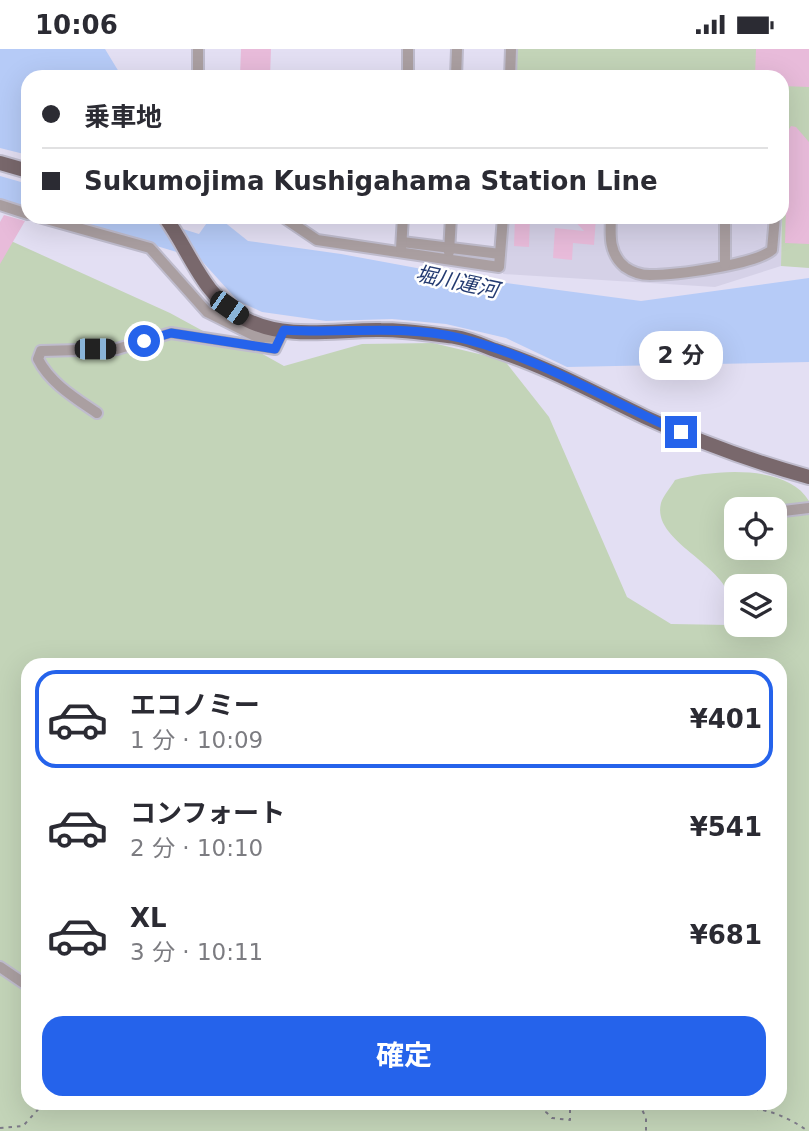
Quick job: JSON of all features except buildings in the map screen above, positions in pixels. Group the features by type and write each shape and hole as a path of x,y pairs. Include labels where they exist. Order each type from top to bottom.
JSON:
{"main road":[{"path":"0,163 21,169"},
{"path":"169,224 200,279 214,296 246,320 281,334 381,330 459,338 547,368 646,417 699,439 782,470 809,477"}],"street":[{"path":"198,49 198,70"},
{"path":"408,49 408,70"},
{"path":"456,70 457,49"},
{"path":"510,70 511,49"},
{"path":"0,205 21,211"},
{"path":"64,224 150,248 207,312 257,337 281,334 275,349 171,333 117,349 41,351 38,359 41,367 57,384 97,413"},
{"path":"292,224 317,240 449,253 499,267 502,224"},
{"path":"401,247 403,224"},
{"path":"449,253 451,224"},
{"path":"611,224 610,240 615,257 637,273 650,275 725,265 764,256 772,250 774,224"},
{"path":"725,224 725,265"},
{"path":"787,509 808,505"},
{"path":"0,967 21,981"}],"path":[{"path":"0,1128 23,1126 38,1110"},
{"path":"546,1110 552,1118 570,1120 570,1110"},
{"path":"642,1110 646,1118 646,1131"},
{"path":"758,1110 775,1113 808,1131"}],"shaded area":[{"path":"506,224 782,224 781,266 715,287 503,274"}],"green space":[{"path":"511,49 809,49 809,268 781,266 782,224 789,224 789,70 511,70"},
{"path":"0,236 170,313 225,343 252,348 284,366 362,344 433,343 504,360 549,417 627,597 671,624 724,625 724,637 787,637 787,574 724,574 724,586 717,576 677,541 661,517 662,500 675,480 727,472 766,475 784,480 798,489 809,501 809,1131 0,1131"}],"water":[{"path":"0,49 105,49 118,70 21,70 21,153 0,148"},
{"path":"0,176 21,182 21,206 0,200"},
{"name":"堀川運河","path":"83,224 167,224 199,234 206,224 227,224 248,241 341,254 476,279 641,301 809,278 809,362 567,367 506,338 446,324 392,319 326,321 262,312 238,301 200,259"}],"route":[{"path":"144,341 171,333 275,349 284,330 320,333 381,330 459,338 547,368 681,432"}]}
